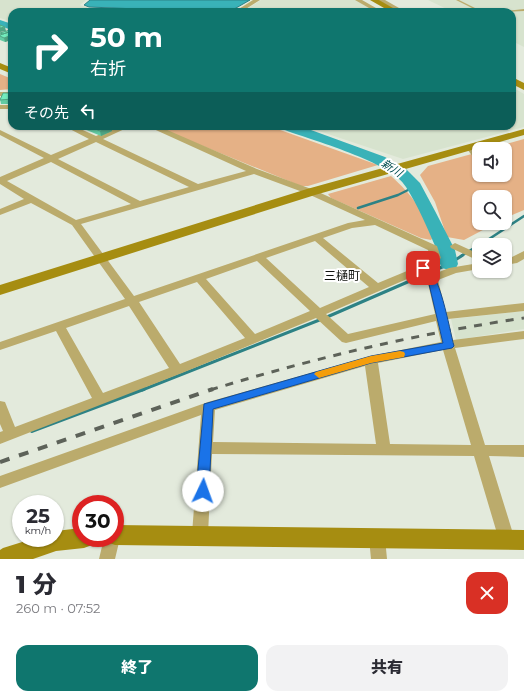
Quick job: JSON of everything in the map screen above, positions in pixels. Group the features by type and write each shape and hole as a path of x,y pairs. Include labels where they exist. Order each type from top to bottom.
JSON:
{"street":[{"path":"244,8 257,0"},
{"path":"358,0 373,8"},
{"path":"367,0 381,8"},
{"path":"374,0 389,8"},
{"path":"381,0 396,8"},
{"path":"76,130 197,187"},
{"path":"0,180 118,130"},
{"path":"124,534 200,534 378,548 516,540 481,451 448,346 428,273 436,258 433,248 311,192 254,171 160,130"},
{"path":"0,132 138,204"},
{"path":"1,286 102,258 311,192 524,132"},
{"path":"75,223 254,171"},
{"path":"0,180 75,223 102,258 178,370"},
{"path":"0,212 31,199"},
{"path":"351,225 356,212"},
{"path":"0,346 351,225 378,222"},
{"path":"316,237 377,288"},
{"path":"455,246 472,257"},
{"path":"512,260 524,254"},
{"path":"258,256 346,339 441,316 524,307"},
{"path":"0,406 6,436 178,370 253,339 321,317 377,288 428,273 453,270 472,264"},
{"path":"198,277 253,339"},
{"path":"58,326 100,400"},
{"path":"0,482 208,406 371,360 448,346 524,336"},
{"path":"371,360 384,450"},
{"path":"200,534 208,406"},
{"path":"205,448 524,452"},
{"path":"3,559 56,541 72,539"},
{"path":"107,559 110,547"}],"lane":[{"path":"457,0 474,8"},
{"path":"468,148 472,152"}],"shaded area":[{"path":"0,0 86,0 80,5 89,8 8,8 8,21 0,18"},
{"path":"261,0 357,0 371,8 248,8"},
{"path":"428,0 524,0 524,47 516,43 516,8 445,8"},
{"path":"0,74 8,77 8,89 0,90"},
{"path":"516,89 524,94 524,127 516,129"},
{"path":"164,130 280,130 378,165 308,186 301,186"},
{"path":"316,130 513,130 403,159"},
{"path":"524,139 524,210 512,215 512,190 472,190 472,230 483,230 464,240 447,237 435,202 420,175 428,166 472,154 472,182 512,182 512,142"},
{"path":"391,176 411,196 426,218 434,236 431,240 421,238 331,198 328,194"},
{"path":"524,311 524,329 456,340 451,319"}],"water":[{"path":"90,0 250,0 236,8 114,8 89,7 84,5"}],"building":[{"path":"8,31 8,32 3,34 0,33"},
{"path":"8,32 8,36 4,38 0,35"},
{"path":"3,93 8,93 8,99 0,100"}],"waterway":[{"name":"新川","path":"0,23 8,26"},
{"name":"新川","path":"298,130 380,160 401,172 412,183 427,211 446,250 449,264"},
{"path":"358,208 398,195 414,187"},
{"path":"491,238 524,216"},
{"path":"461,256 472,249"},
{"path":"142,390 327,317 449,264 463,255"},
{"path":"32,431 144,389"}],"railway":[{"path":"211,390 327,357 405,339 524,318"},
{"path":"0,462 211,390"}],"slow traffic":[{"path":"319,374 400,354"}],"district":[{"name":"三樋町","path":"342,276"}],"route":[{"path":"203,491 208,406 371,360 448,346 432,279 423,268"}]}
